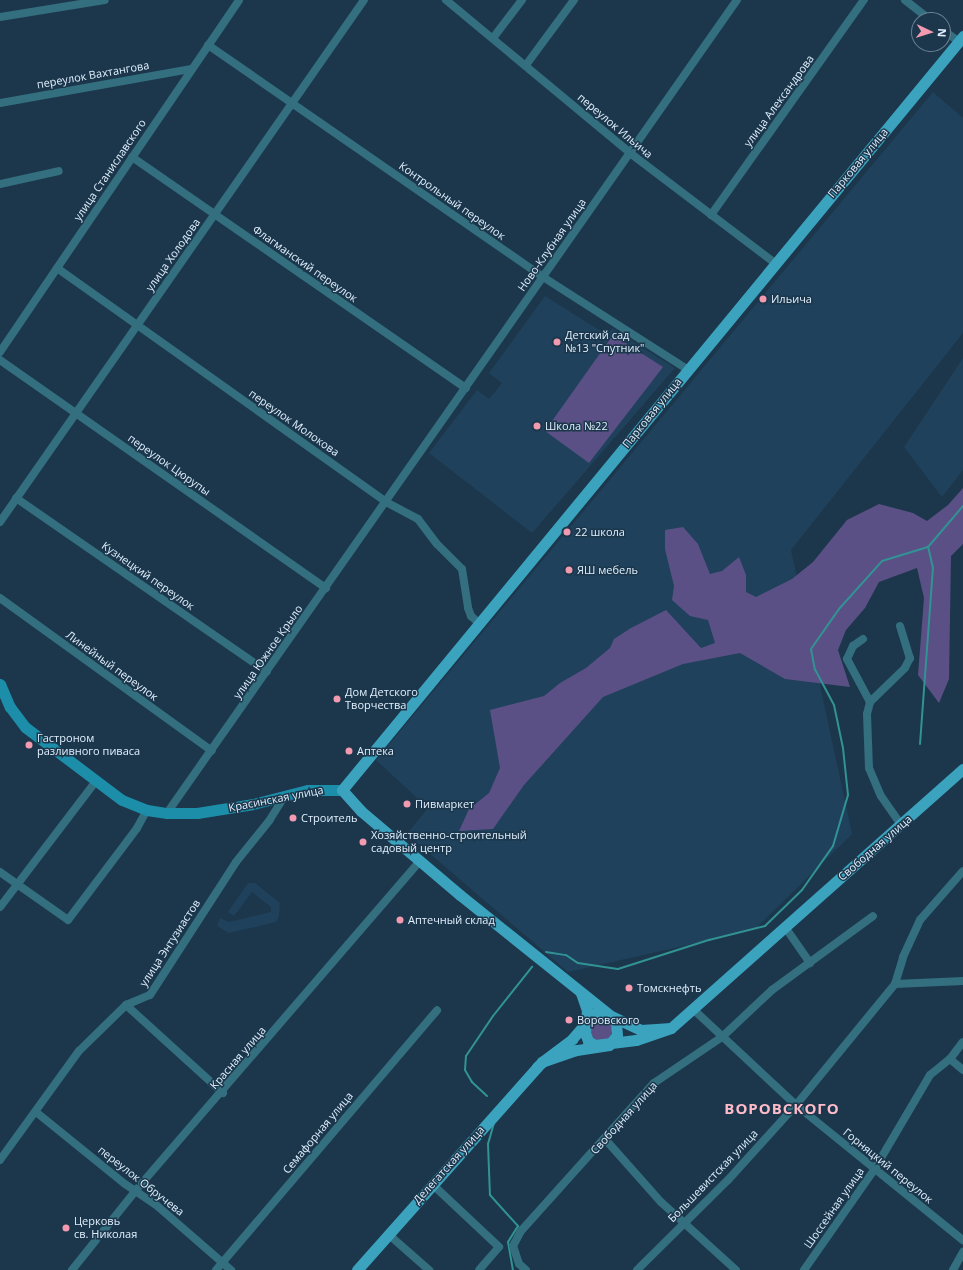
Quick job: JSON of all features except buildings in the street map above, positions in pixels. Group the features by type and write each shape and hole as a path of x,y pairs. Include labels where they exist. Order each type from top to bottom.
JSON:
{"main road":[{"name":"Парковая улица","path":"342,790 961,38"},
{"name":"Красинская улица","path":"0,684 10,707 25,727 122,800 147,810 167,813 197,813 284,797 308,790 342,790"},
{"name":"Свободная улица","path":"602,1046 636,1040 671,1028 694,1010 963,769"},
{"path":"342,790 361,811 420,861 551,966 579,989 611,1016 618,1026 617,1035 612,1042 602,1046 588,1040 585,1033 586,1004 579,989"},
{"path":"585,1024 590,1017 598,1013 611,1016 641,1030 671,1028"},
{"name":"Делегатская улица","path":"357,1270 542,1062 572,1039 585,1024"},
{"name":"Делегатская улица","path":"542,1062 576,1050 602,1046"}],"street":[{"path":"0,17 91,1 105,0"},
{"name":"улица Станиславского","path":"0,352 190,69 239,0"},
{"name":"улица Холодова","path":"0,522 364,0"},
{"name":"переулок Ильича","path":"446,0 630,153 775,263"},
{"path":"493,38 522,0"},
{"path":"526,65 574,0"},
{"name":"Ново-Клубная улица","path":"386,502 737,0"},
{"name":"улица Александрова","path":"711,214 864,0"},
{"path":"905,0 921,12"},
{"path":"951,34 961,38"},
{"name":"Контрольный переулок","path":"208,45 543,277 687,369"},
{"name":"переулок Вахтангова","path":"0,103 190,69"},
{"name":"Флагманский переулок","path":"132,157 466,388"},
{"path":"0,184 59,171"},
{"name":"переулок Молокова","path":"57,268 386,502 418,519 438,544 460,565 466,586 468,608 471,616 479,623"},
{"name":"переулок Цюрупы","path":"0,360 326,588"},
{"name":"Кузнецкий переулок","path":"16,498 268,672"},
{"name":"улица Южное Крыло","path":"167,813 268,672 386,502"},
{"name":"Линейный переулок","path":"0,598 212,751"},
{"path":"900,626 910,658 904,668 870,702 868,714 869,768 881,796 901,825"},
{"path":"863,639 854,646 847,659 870,702"},
{"path":"0,907 96,780"},
{"name":"улица Энтузиастов","path":"0,1160 79,1051 126,1005 150,995 236,862 269,821 284,797"},
{"path":"0,872 68,920 137,828 147,810"},
{"name":"Красная улица","path":"72,1270 136,1190 223,1093 420,861"},
{"path":"963,871 920,920 903,957 895,984 963,981"},
{"name":"Свободная улица","path":"526,1270 519,1264 513,1246 521,1231 654,1083 722,1037 772,990 873,916"},
{"path":"785,927 810,963"},
{"name":"Большевистская улица","path":"637,1270 684,1221 728,1180 796,1105 895,984"},
{"path":"126,1005 223,1093"},
{"name":"Семафорная улица","path":"216,1270 437,1010"},
{"name":"Горняцкий переулок","path":"694,1010 796,1105 874,1170 963,1240"},
{"name":"Шоссейная улица","path":"804,1270 874,1170 930,1075 950,1059 963,1042"},
{"path":"950,1059 963,1070"},
{"name":"переулок Обручева","path":"36,1112 125,1184 136,1190 231,1270"},
{"path":"605,1139 661,1202 684,1221 736,1270"},
{"path":"432,1184 499,1247 479,1270"},
{"path":"388,1234 429,1270"},
{"path":"953,1270 963,1252"}],"shaded area":[{"path":"933,92 963,118 963,333 791,550 852,834 754,930 568,972 407,834 428,808 376,760"},
{"name":"Школа №22","path":"545,296 607,335 612,328 675,368 532,533 429,453 477,390 489,399 502,383 489,373"},
{"path":"613,335 663,367 589,463 545,431"},
{"path":"963,358 963,470 942,497 904,447"},
{"path":"963,488 963,544 951,556 949,679 939,703 918,675 924,598 917,568 879,582 865,608 846,630 838,650 850,687 785,679 740,653 683,664 603,697 524,785 493,829 459,831 469,809 489,793 500,768 490,710 544,696 560,683 586,668 610,648 614,639 631,628 666,610 701,648 715,643 708,620 690,616 672,600 674,586 665,549 665,530 683,527 698,544 710,574 722,571 739,557 746,575 746,592 756,597 792,579 813,562 847,520 879,504 913,513 927,521 948,505"},
{"path":"248,883 255,883 280,903 279,916 276,922 229,933 217,926 220,918 229,922 271,912 271,907 252,892 234,916 228,912"},
{"path":"601,1019 609,1022 612,1030 609,1038 601,1041 593,1038 590,1030 593,1022"}],"waterway":[{"path":"920,744 933,568 928,547 963,506"},
{"path":"546,952 566,955 578,963 618,969 709,940 765,926 802,890 833,846 848,795 843,748 834,705 815,670 811,649 839,609 882,561 928,547"},
{"path":"487,1096 472,1082 465,1070 466,1056 493,1016 532,967"},
{"path":"494,1123 488,1144 490,1195 518,1226 508,1242 513,1270"}],"place":[{"name":"Ильича","path":"763,299"},
{"name":"Детский сад №13 \"Спутник\"","path":"557,342"},
{"name":"Школа №22","path":"537,426"},
{"name":"22 школа","path":"567,532"},
{"name":"ЯШ мебель","path":"569,570"},
{"name":"Дом Детского Творчества","path":"337,699"},
{"name":"Гастроном разливного пиваса","path":"29,745"},
{"name":"Аптека","path":"349,751"},
{"name":"Пивмаркет","path":"407,804"},
{"name":"Строитель","path":"293,818"},
{"name":"Хозяйственно-строительный садовый центр","path":"363,842"},
{"name":"Аптечный склад","path":"400,920"},
{"name":"Томскнефть","path":"629,988"},
{"name":"Воровского","path":"569,1020"},
{"name":"Церковь св. Николая","path":"66,1228"}],"district":[{"name":"ВОРОВСКОГО","path":"782,1109"}]}
